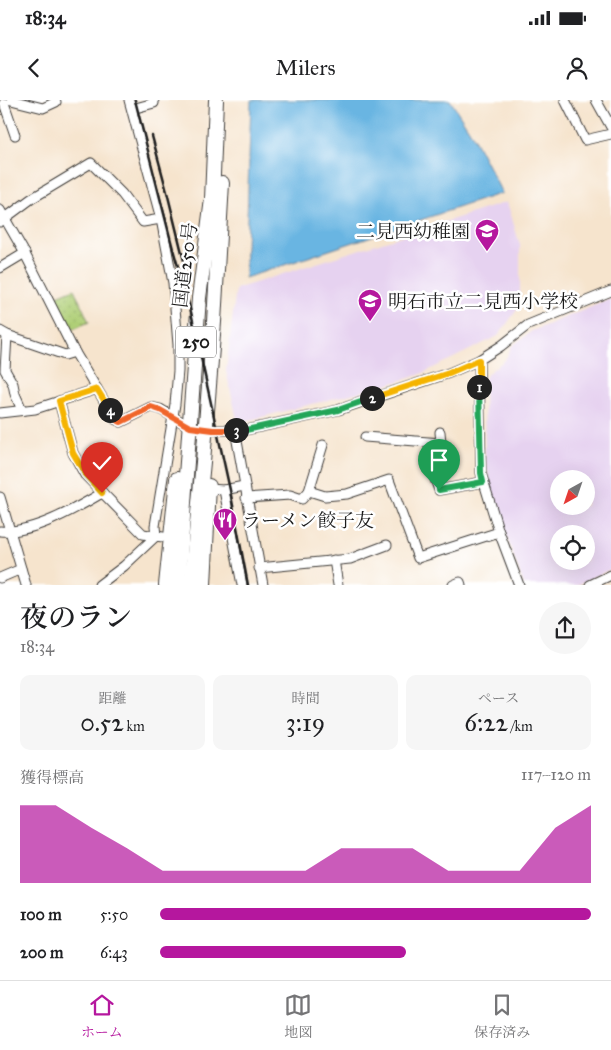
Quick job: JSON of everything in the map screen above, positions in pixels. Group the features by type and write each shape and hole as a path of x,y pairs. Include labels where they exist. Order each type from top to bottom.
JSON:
{"highway":[{"name":"国道250号","path":"178,585 198,298 212,199 216,100"},
{"name":"国道250号","path":"191,585 214,322 222,200 225,100"},
{"name":"250","path":"166,585 181,448 190,427"},
{"name":"250","path":"203,462 209,474 204,585"}],"street":[{"path":"15,135 6,102 43,108 56,102 55,100"},
{"path":"153,100 154,103 130,104 161,219 173,283 178,345 178,371 173,417 155,526 156,536"},
{"path":"565,100 585,140 611,134"},
{"path":"596,100 611,127"},
{"path":"2,220 30,199 91,163 122,194 143,222 161,219"},
{"path":"0,210 2,220 25,253 75,352 115,419 121,422 151,407 190,427 213,430 246,430 338,410 449,373 479,360 501,346 528,324 611,291"},
{"path":"0,268 25,253"},
{"path":"22,410 13,384 5,370 3,333 65,355 75,352"},
{"path":"479,360 481,473 499,532 519,585"},
{"path":"0,413 35,409 97,389"},
{"path":"59,401 73,453 86,475 143,534 170,538"},
{"path":"235,430 262,585"},
{"path":"440,432 442,453 432,471 439,490 483,482"},
{"path":"365,437 441,443"},
{"path":"246,498 290,495 302,499 309,491 323,445"},
{"path":"309,491 325,496 347,494 389,480 418,558 499,532"},
{"path":"209,489 224,490 244,486"},
{"path":"224,490 242,585"},
{"path":"0,530 10,532 34,526 68,513 102,493"},
{"path":"0,497 26,585"},
{"path":"98,585 124,566 156,536"},
{"path":"259,568 350,558 387,545"},
{"path":"334,560 338,585"},
{"path":"0,578 21,569"},
{"path":"590,585 611,576"},
{"path":"452,585 460,582 461,585"}],"shaded area":[{"name":"明石市立二見西小学校","path":"507,202 520,245 519,307 498,336 419,375 238,423 226,371 236,289"},
{"path":"611,299 611,569 577,585 524,585 493,498 485,458 484,380 488,373 505,360 512,346 532,331"}],"green space":[{"path":"74,289 89,322 69,331 53,298"}],"water":[{"path":"251,100 450,100 470,131 502,193 245,278"}],"railway":[{"path":"135,100 191,312 230,490 248,585"},
{"path":"152,136 186,269"}],"place":[{"name":"二見西幼稚園","path":"487,252"},
{"name":"明石市立二見西小学校","path":"370,322"},
{"name":"ラーメン餃子友","path":"225,541"}],"route":[{"path":"102,493 86,475 73,453 59,401 97,389 115,419 121,422 151,407 190,427 213,430 246,430 338,410 449,373 479,360 481,473 483,482 439,490"}]}
